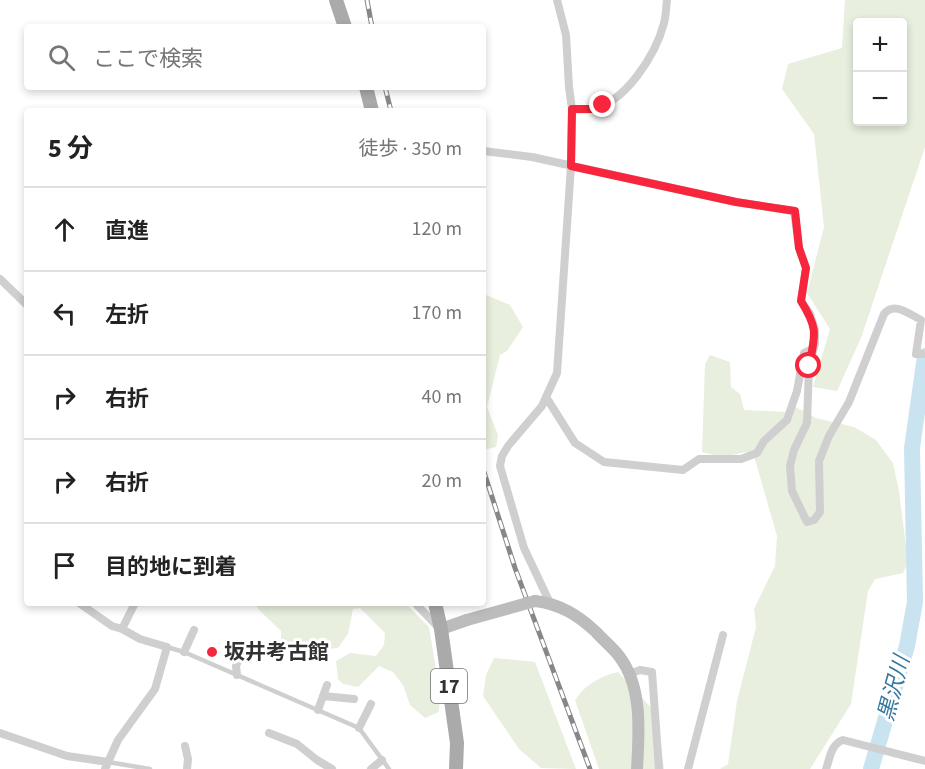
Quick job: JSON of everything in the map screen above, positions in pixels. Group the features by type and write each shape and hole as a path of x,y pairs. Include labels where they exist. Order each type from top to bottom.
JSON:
{"main road":[{"path":"336,0 344,24"},
{"path":"367,90 371,108"},
{"name":"17","path":"436,606 457,742 456,769"}],"street":[{"path":"550,603 524,548 500,466 502,456 508,446 542,406 557,373 560,351 564,252 571,166 572,109 566,35 557,0"},
{"path":"572,109 591,109 620,95 652,54 664,22 667,0"},
{"path":"486,151 532,157 736,202 795,211 799,248 806,268 801,301 810,314 815,330 815,344 809,366 807,423 794,450 790,466 792,491 807,522 814,520 820,512 819,461 829,436 849,402 888,309 892,307 921,320 916,354 923,354"},
{"path":"0,279 24,302"},
{"path":"546,397 575,443 604,462 684,470 699,459 741,459 757,453 764,441 787,420 797,392 804,353 813,349"},
{"path":"418,606 441,630 467,620 535,601 562,607 592,628 618,655 630,674 636,700 639,737 637,769"},
{"path":"0,733 67,756 106,766 118,740 155,689 167,647 140,639 112,626 83,606"},
{"path":"122,629 134,606"},
{"path":"184,652 194,630"},
{"path":"688,769 723,635"},
{"path":"237,675 236,666 242,652"},
{"path":"630,674 640,670 651,672 659,769"},
{"path":"318,711 327,685"},
{"path":"323,696 354,699"},
{"path":"359,728 371,704"},
{"path":"269,733 297,744 316,760 332,769"},
{"path":"826,769 837,742 843,740 925,761"},
{"path":"185,746 188,759 187,769"},
{"path":"371,769 382,760"}],"lane":[{"path":"167,647 184,652 359,728 389,769"},
{"path":"106,766 150,769"}],"green space":[{"path":"845,0 925,0 925,147 861,338 837,391 813,387 830,329 807,293 824,227 814,134 782,89 788,64 842,48"},
{"path":"486,295 510,305 523,327 507,351 500,355 487,407 498,435 496,447 486,449"},
{"path":"710,355 730,362 731,387 740,394 744,410 788,412 794,406 816,418 854,427 876,440 893,463 908,562 903,573 875,579 868,591 851,704 810,769 720,769 728,764 737,701 756,627 754,609 775,566 777,536 754,456 746,452 722,457 702,452 705,364"},
{"path":"257,606 408,606 429,627 440,694 439,712 425,718 410,705 403,685 393,672 379,666 358,687 343,684 338,679 336,661 350,653 376,656 384,645 385,633 360,608 353,609 348,634 338,648 327,649 308,643 295,654 281,641 281,631"},
{"path":"494,658 535,662 576,769 541,768 519,749 483,696 486,675"},
{"path":"618,672 657,714 664,769 599,769 575,700 594,682"}],"waterway":[{"name":"黒沢川","path":"871,769 907,646 915,602 912,448 925,356"}],"railway":[{"path":"367,0 371,24"},
{"path":"386,90 390,108"},
{"path":"486,478 515,568 590,769"}],"place":[{"name":"坂井考古館","path":"212,652"}],"route":[{"path":"603,105 591,109 572,109 571,166 736,202 795,211 799,248 806,268 801,301 810,314 815,330 815,344 809,366"}]}
